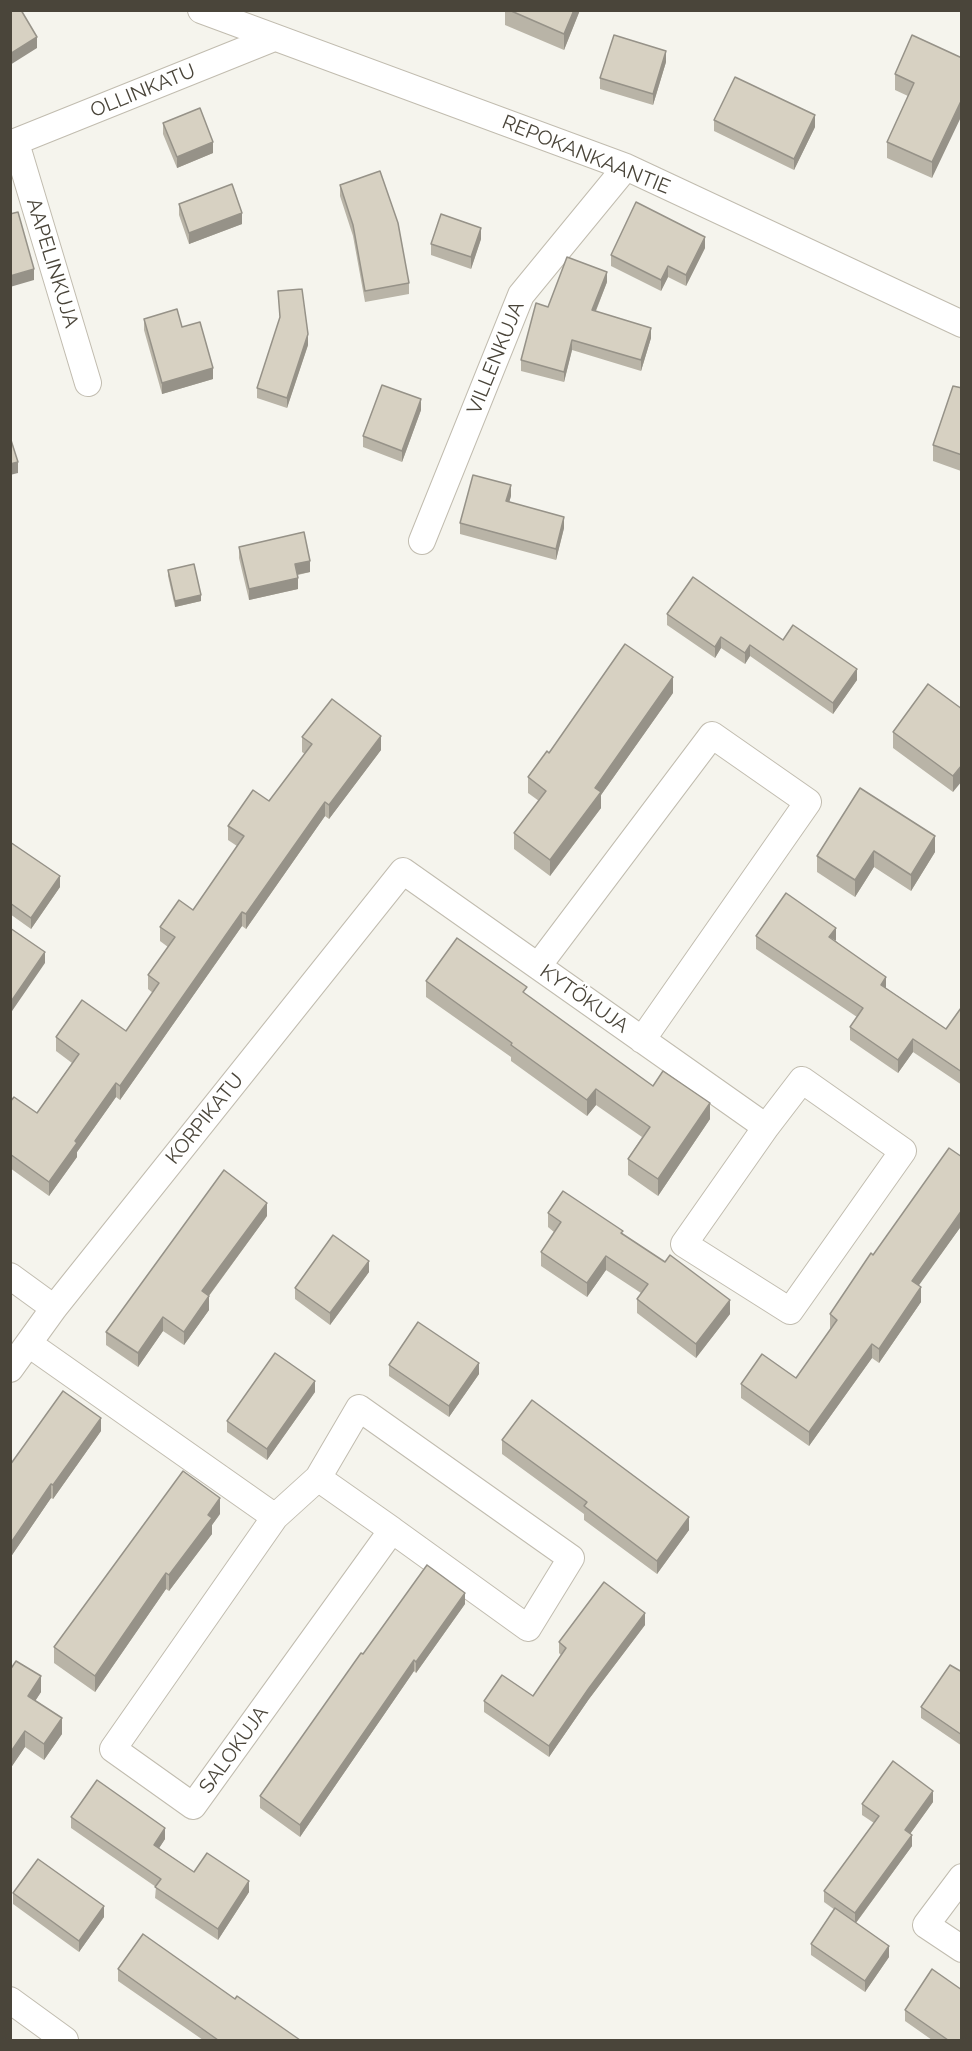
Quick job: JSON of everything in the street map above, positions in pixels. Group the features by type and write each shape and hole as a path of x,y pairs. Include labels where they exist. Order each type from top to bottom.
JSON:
{"street":[{"name":"REPOKANKAANTIE","path":"201,10 626,167 961,321"},
{"name":"OLLINKATU","path":"13,144 274,38"},
{"name":"AAPELINKUJA","path":"13,144 88,383"},
{"name":"VILLENKUJA","path":"422,541 521,295 626,167"},
{"path":"538,966 712,735 808,802 642,1040"},
{"name":"KYTÖKUJA","path":"403,871 766,1127"},
{"name":"KORPIKATU","path":"10,1369 54,1308 403,871"},
{"path":"802,1080 903,1151 790,1311 684,1244 766,1127 802,1080"},
{"path":"10,1276 54,1308"},
{"path":"29,1344 275,1517"},
{"name":"SALOKUJA","path":"318,1478 392,1530 528,1628 571,1558 359,1408 318,1478 275,1517 113,1749 193,1806 392,1530"},
{"path":"962,1877 926,1925 962,1948"},
{"path":"10,2000 65,2040"}],"building":[{"path":"10,10 21,10 37,37 10,54"},
{"path":"509,10 574,10 564,34"},
{"path":"614,35 666,51 653,94 600,78"},
{"path":"912,35 962,58 962,99 932,162 887,142 914,83 895,74"},
{"path":"735,77 815,115 794,159 714,120"},
{"path":"200,108 213,142 177,157 163,123"},
{"path":"380,171 398,223 409,283 365,291 353,225 340,185"},
{"path":"232,184 242,213 189,233 179,204"},
{"path":"636,202 705,237 686,275 668,266 661,280 611,255"},
{"path":"18,212 34,269 10,276 10,214"},
{"path":"441,214 481,228 471,257 431,244"},
{"path":"567,257 607,272 592,310 651,328 641,360 572,340 564,372 521,360 536,303 548,307"},
{"path":"302,289 308,334 287,398 257,388 280,317 278,291"},
{"path":"177,309 182,327 200,322 213,368 162,383 144,319"},
{"path":"382,385 421,399 402,451 363,436"},
{"path":"953,386 962,388 962,455 933,445"},
{"path":"10,437 18,462 10,464"},
{"path":"473,475 511,485 506,501 564,517 556,549 460,523"},
{"path":"304,532 310,561 295,564 298,578 249,589 239,547"},
{"path":"194,564 201,595 175,601 168,570"},
{"path":"693,577 783,640 793,625 857,669 833,703 750,645 745,653 721,637 715,647 667,614"},
{"path":"625,644 673,677 595,788 601,792 550,860 514,833 546,791 528,777 547,751 549,753"},
{"path":"928,684 962,709 962,765 953,776 893,732"},
{"path":"332,699 381,736 329,805 325,802 246,914 242,912 120,1086 116,1083 49,1182 10,1154 10,1102 14,1097 37,1113 79,1054 56,1037 82,1000 126,1031 159,983 148,975 175,937 160,927 179,900 193,910 244,836 228,826 253,790 269,801 312,744 302,737"},
{"path":"860,788 935,836 911,875 874,851 855,880 817,856"},
{"path":"10,842 60,876 31,918 10,903"},
{"path":"786,893 836,928 829,937 886,977 881,985 946,1029 962,1009 962,1072 913,1039 898,1060 850,1027 863,1008 756,936"},
{"path":"10,928 45,952 10,1003"},
{"path":"457,938 527,987 523,992 653,1086 663,1071 710,1103 658,1179 628,1159 650,1127 596,1089 587,1100 426,981"},
{"path":"949,1148 962,1157 962,1210 912,1281 921,1287 879,1349 872,1344 809,1432 741,1384 762,1354 796,1378 837,1320 830,1314 871,1253 873,1255"},
{"path":"224,1170 267,1203 202,1291 209,1296 184,1332 163,1317 138,1353 106,1332"},
{"path":"563,1191 665,1262 670,1255 730,1300 696,1344 637,1299 648,1284 606,1256 587,1283 541,1252 561,1222 548,1213"},
{"path":"333,1235 369,1261 330,1313 295,1288"},
{"path":"418,1322 479,1363 449,1406 389,1365"},
{"path":"275,1353 315,1381 267,1449 227,1421"},
{"path":"63,1391 101,1418 53,1485 51,1484 10,1544 10,1465"},
{"path":"532,1400 689,1517 657,1561 584,1506 587,1502 502,1440"},
{"path":"183,1471 220,1498 208,1515 212,1518 169,1575 166,1573 95,1676 54,1647"},
{"path":"427,1565 465,1593 416,1662 414,1660 300,1825 260,1796 361,1653 363,1654"},
{"path":"604,1582 645,1613 549,1746 484,1701 502,1675 533,1696 566,1648 559,1642"},
{"path":"16,1661 41,1676 28,1696 62,1718 44,1744 25,1731 10,1753 10,1670"},
{"path":"950,1665 962,1672 962,1735 921,1707"},
{"path":"893,1761 933,1791 905,1830 912,1835 855,1913 824,1891 879,1816 862,1804"},
{"path":"97,1780 165,1828 154,1845 194,1872 207,1853 249,1881 218,1929 155,1887 161,1879 71,1817"},
{"path":"38,1859 104,1906 79,1941 13,1893"},
{"path":"835,1908 889,1946 865,1981 811,1944"},
{"path":"143,1934 235,1999 237,1996 300,2040 218,2040 118,1969"},
{"path":"932,1969 962,1990 962,2040 948,2040 905,2010"}]}
